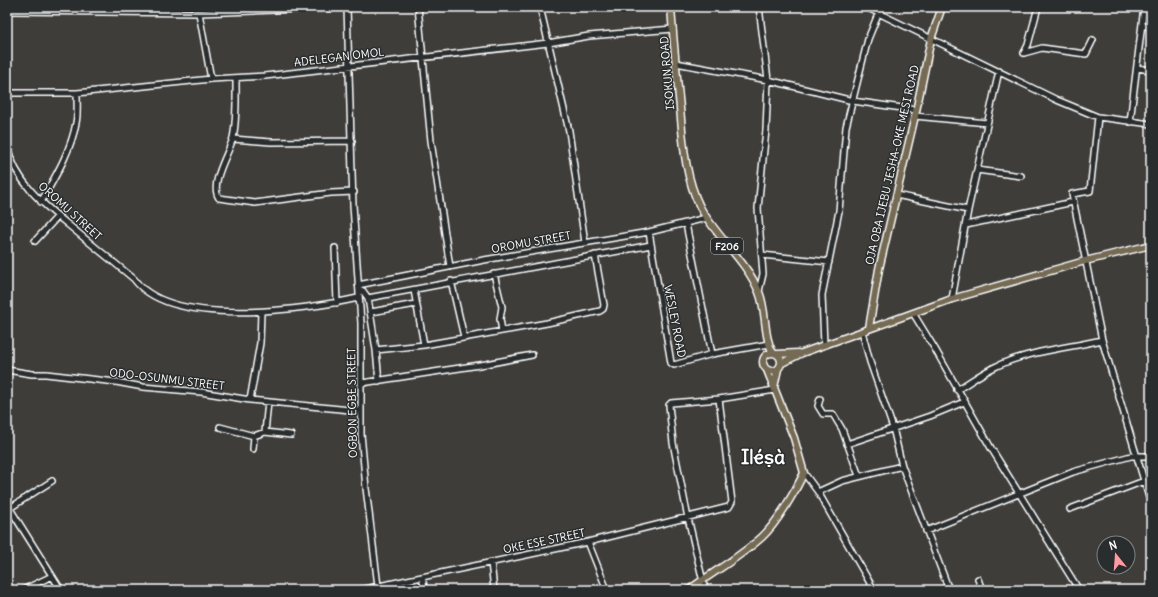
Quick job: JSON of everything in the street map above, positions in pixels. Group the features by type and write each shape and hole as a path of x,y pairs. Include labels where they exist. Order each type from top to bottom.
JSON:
{"main road":[{"name":"ISOKUN ROAD","path":"671,7 684,148 691,185 706,218"},
{"name":"OJA OBA IJEBU JESHA-OKE MESI ROAD","path":"869,328 878,269 916,113 931,38 942,7"},
{"name":"F206","path":"706,218 748,274 758,291 766,315 769,344 763,363 794,438 804,473"},
{"path":"775,389 778,370 782,363 802,352 952,299 1085,261 1151,245"},
{"name":"F206","path":"769,344 782,363"},
{"path":"765,357 775,354 802,352"},
{"path":"767,370 772,372 778,370"},
{"path":"690,590 702,580 738,557 762,537 774,523 804,473"}],"street":[{"path":"7,11 198,13 245,9 356,7"},
{"path":"418,7 435,172 450,267"},
{"path":"540,7 569,131 585,243"},
{"path":"758,291 763,274 758,208 766,130 768,80 759,7"},
{"path":"866,7 1057,100 1098,116 1151,124"},
{"path":"824,345 822,295 839,211 846,127 868,39 881,7"},
{"path":"1038,7 1028,45 1024,53 1042,48 1086,54 1093,40"},
{"path":"1130,122 1143,26 1144,7"},
{"path":"236,79 236,105 233,139 221,169 216,191 219,198 255,203 331,193 354,192 347,66 347,8"},
{"path":"198,13 211,79"},
{"path":"1143,26 1151,26"},
{"name":"ADELEGAN OMOL","path":"7,93 77,93 211,79 236,79 548,43 589,36 673,29"},
{"path":"676,63 768,80 853,101 916,113 986,123"},
{"path":"1137,68 1151,70"},
{"path":"952,299 986,123 999,72"},
{"path":"41,202 61,166 74,131 76,122 77,93"},
{"path":"1098,116 1090,192 1072,194 1073,202 1102,340 1151,504"},
{"path":"233,139 271,142 352,141"},
{"name":"OROMU STREET","path":"7,146 8,154 13,166 22,180 41,202 134,279 140,288 181,307 262,312"},
{"path":"977,170 1021,176"},
{"name":"OGBON EGBE STREET","path":"354,192 353,205 359,287 358,298 361,323 362,383 360,411 366,488 378,586"},
{"path":"896,195 968,210"},
{"path":"966,225 1073,202"},
{"path":"36,241 58,216"},
{"name":"OROMU STREET","path":"359,287 450,267 649,232 706,218"},
{"path":"686,224 712,354"},
{"name":"WESLEY ROAD","path":"649,232 652,245 652,260 663,308 671,363 674,365 712,354 769,344"},
{"path":"368,298 595,254 652,245"},
{"path":"335,248 337,303"},
{"path":"376,350 424,345 575,318 603,310 604,304 595,254"},
{"path":"762,256 829,262"},
{"path":"494,274 502,307 500,319 502,331"},
{"path":"451,281 464,337"},
{"path":"359,287 368,298 371,312 379,381"},
{"path":"414,290 424,345"},
{"path":"250,400 260,343 262,312 337,303 358,298"},
{"path":"371,312 416,304"},
{"path":"912,313 935,349 964,402 1079,590"},
{"path":"862,331 870,362 893,428 902,466 949,590"},
{"path":"957,390 986,371 1007,362 1049,350 1102,340"},
{"path":"362,383 486,364 532,355"},
{"name":"ODO-OSUNMU STREET","path":"7,370 143,387 201,392 250,400 360,411"},
{"path":"706,590 702,580 688,518 673,443 668,407 671,403 719,398 775,389"},
{"name":"OKE ESE STREET","path":"360,590 588,542 688,518 731,505 732,502 719,398"},
{"path":"820,399 818,406 823,414 833,414 836,417 859,476"},
{"path":"265,432 268,402"},
{"path":"847,444 964,402"},
{"path":"220,426 254,436 265,432 290,435"},
{"path":"253,450 254,436"},
{"path":"926,531 1019,492 1073,472 1131,456 1151,456"},
{"path":"818,492 859,476 902,466"},
{"path":"804,473 818,492 874,590"},
{"path":"52,481 9,506 61,590"},
{"path":"1070,509 1144,481"},
{"path":"588,542 607,590"},
{"path":"491,562 494,590"},
{"path":"23,590 52,576"},
{"path":"422,578 425,590"},
{"path":"978,579 982,590"}],"district":[{"name":"Iléṣà","path":"763,457"}]}
